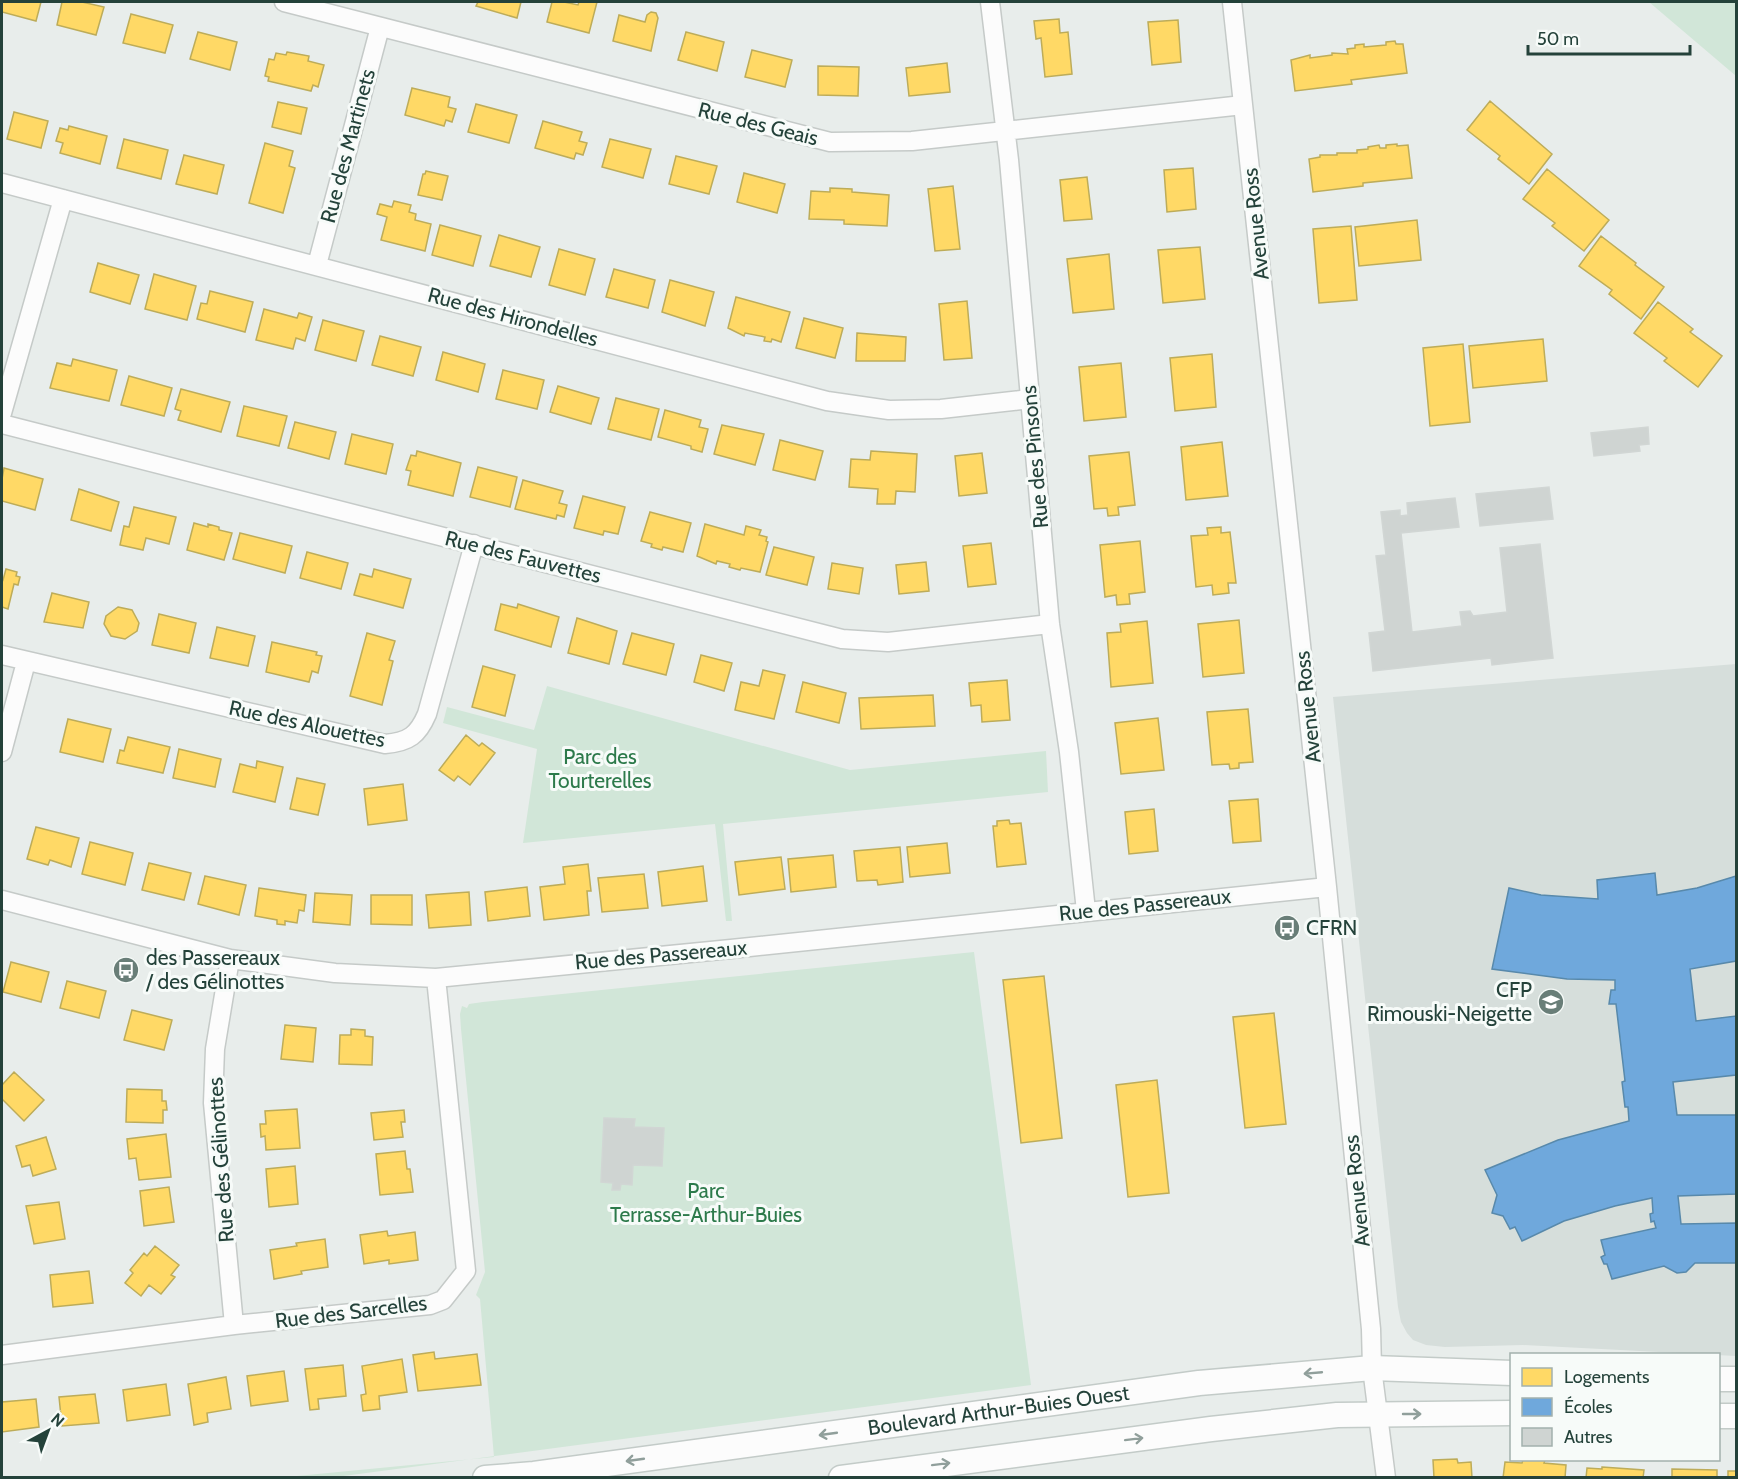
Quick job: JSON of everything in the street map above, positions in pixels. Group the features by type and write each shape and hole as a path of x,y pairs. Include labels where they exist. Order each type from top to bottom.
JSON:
{"street":[{"name":"Rue des Geais","path":"284,2 830,142 912,141 1243,105"},
{"name":"Rue des Pinsons","path":"990,2 1006,131 1050,624 1069,752 1086,911"},
{"name":"Avenue Ross","path":"1232,2 1327,886 1371,1329 1372,1368 1386,1478"},
{"name":"Rue des Martinets","path":"317,265 380,27"},
{"name":"Rue des Hirondelles","path":"2,183 827,401 888,410 941,409 1030,399"},
{"path":"2,413 63,199"},
{"name":"Rue des Fauvettes","path":"2,424 842,639 888,642 1050,624"},
{"name":"Rue des Alouettes","path":"2,655 386,744 401,743 420,729 427,714 474,544"},
{"path":"2,752 26,662"},
{"name":"Rue des Passereaux","path":"2,900 230,959 335,973 436,978 1327,886"},
{"name":"Rue des Gélinottes","path":"230,959 215,1049 213,1103 234,1325"},
{"name":"Rue des Sarcelles","path":"2,1355 234,1325 430,1305 443,1300 466,1271 436,978"},
{"name":"Boulevard Arthur-Buies Ouest","path":"486,1477 516,1476 1199,1383 1372,1368 1510,1373"},
{"path":"1720,1379 1737,1379"},
{"path":"841,1478 1211,1429 1337,1415 1510,1413"},
{"path":"1720,1416 1737,1416"}],"shaded area":[{"name":"CFP Rimouski-Neigette","path":"1736,664 1736,1356 1720,1355 1720,1353 1523,1345 1445,1347 1426,1345 1413,1340 1407,1333 1401,1322 1398,1307 1333,697"}],"green space":[{"path":"1649,2 1736,2 1736,76"},
{"name":"Parc des Tourterelles","path":"547,686 850,770 1046,751 1048,792 723,824 732,921 726,921 715,824 523,843 537,749 443,723 447,707 534,730"},
{"name":"Parc Terrasse-Arthur-Buies","path":"974,952 1031,1385 494,1456 480,1299 476,1295 485,1272 461,1029 462,1006 467,1008 469,1004 483,1002"},
{"path":"469,1459 336,1477 276,1478"}],"building: Logements":[{"path":"2,2 41,2 36,21 2,12"},
{"path":"62,2 82,2 104,7 96,35 57,25"},
{"path":"478,2 521,2 517,18 476,6"},
{"path":"552,2 578,5 579,2 597,2 589,33 547,22"},
{"path":"651,12 656,13 658,18 651,51 613,41 619,15 645,22 647,15"},
{"path":"131,14 173,25 165,53 123,43"},
{"path":"1059,19 1060,33 1068,32 1072,74 1045,77 1041,38 1036,39 1034,21"},
{"path":"1178,20 1181,62 1152,65 1148,22"},
{"path":"198,32 237,42 230,70 190,59"},
{"path":"686,32 724,42 717,71 678,60"},
{"path":"1395,41 1396,44 1403,44 1407,73 1351,80 1352,84 1295,91 1291,60 1310,55 1310,58 1332,55 1332,53 1348,54 1347,49 1355,48 1355,45 1364,44 1364,47 1386,45 1386,42"},
{"path":"752,50 792,60 785,87 745,77"},
{"path":"287,52 309,56 308,61 324,65 318,87 313,85 311,91 268,81 269,77 265,76 269,59 274,60 276,53 286,55"},
{"path":"947,63 950,92 909,96 906,68"},
{"path":"818,66 859,67 858,96 818,95"},
{"path":"412,88 450,97 448,107 456,109 452,122 446,120 444,126 405,115"},
{"path":"1490,101 1552,154 1529,184 1498,159 1500,156 1467,130"},
{"path":"278,102 307,108 301,134 272,127"},
{"path":"476,104 517,115 509,143 468,132"},
{"path":"14,112 48,121 41,148 7,139"},
{"path":"543,121 582,132 579,141 587,143 583,155 576,153 574,159 535,148"},
{"path":"69,126 107,136 100,164 60,153 63,143 56,141 60,128 68,130"},
{"path":"124,139 168,150 161,179 117,168"},
{"path":"610,139 651,149 643,178 602,167"},
{"path":"265,143 293,151 289,166 295,168 283,213 249,203"},
{"path":"1397,144 1397,146 1408,145 1412,178 1363,183 1363,186 1313,192 1309,159 1320,157 1320,155 1357,153 1357,150 1368,149 1368,147 1379,145 1380,148 1386,148 1386,145"},
{"path":"184,155 224,165 217,194 176,184"},
{"path":"676,156 717,166 709,194 669,184"},
{"path":"1193,168 1196,209 1167,212 1164,170"},
{"path":"1547,169 1609,220 1584,251 1552,226 1555,223 1523,199"},
{"path":"426,171 448,176 442,200 418,195 423,174"},
{"path":"744,173 785,184 777,213 737,202"},
{"path":"1087,177 1092,219 1064,221 1060,180"},
{"path":"953,186 960,249 935,251 928,189"},
{"path":"830,188 889,195 887,226 844,224 844,220 809,219 811,191 830,192"},
{"path":"394,201 411,205 409,212 416,214 415,220 431,224 425,251 381,240 387,217 377,214 380,204 392,207"},
{"path":"1417,220 1421,260 1359,266 1355,227"},
{"path":"440,225 481,236 473,266 432,255"},
{"path":"1351,226 1357,300 1319,303 1313,229"},
{"path":"499,235 540,247 531,277 490,266"},
{"path":"1601,236 1664,287 1641,319 1609,294 1612,290 1579,266"},
{"path":"1200,247 1205,299 1163,303 1158,250"},
{"path":"559,249 595,259 585,295 549,285"},
{"path":"1109,254 1114,309 1073,313 1067,259"},
{"path":"98,263 139,275 130,304 90,292"},
{"path":"614,269 655,280 648,308 606,297"},
{"path":"154,274 196,286 187,320 145,309"},
{"path":"670,280 714,292 705,326 662,312"},
{"path":"210,291 253,302 245,332 197,319 201,303 207,304"},
{"path":"736,297 790,312 781,342 772,339 771,342 764,341 765,337 745,333 744,336 728,328"},
{"path":"967,301 972,358 944,360 939,304"},
{"path":"1658,302 1693,329 1690,332 1722,356 1698,387 1664,361 1667,358 1634,333"},
{"path":"264,309 297,318 299,313 312,317 305,341 296,338 293,349 256,340"},
{"path":"804,318 843,328 835,358 796,348"},
{"path":"323,320 364,331 356,361 315,350"},
{"path":"857,333 906,337 905,361 856,361"},
{"path":"380,336 421,347 413,376 372,365"},
{"path":"1543,339 1547,381 1473,388 1469,346"},
{"path":"1463,344 1470,422 1430,426 1423,348"},
{"path":"443,352 485,364 478,392 436,380"},
{"path":"1212,354 1216,407 1175,411 1170,358"},
{"path":"73,359 117,370 109,401 50,388 57,363 71,366"},
{"path":"1121,363 1126,417 1084,421 1079,367"},
{"path":"503,370 544,380 537,409 496,399"},
{"path":"129,376 172,388 164,416 121,405"},
{"path":"558,386 599,398 591,424 550,412"},
{"path":"181,389 230,402 221,432 178,420 181,411 175,409"},
{"path":"616,398 659,409 651,440 608,429"},
{"path":"244,406 287,416 279,446 237,436"},
{"path":"665,410 701,420 699,427 708,429 702,452 691,449 691,446 658,437"},
{"path":"295,422 336,432 329,459 288,448"},
{"path":"722,425 764,434 755,465 714,454"},
{"path":"352,434 393,444 386,474 345,464"},
{"path":"780,440 823,451 815,480 773,470"},
{"path":"1222,442 1228,496 1186,500 1181,447"},
{"path":"417,451 461,463 453,496 408,485 411,471 406,470 411,455 416,456"},
{"path":"871,451 917,454 915,492 896,491 895,504 877,504 878,489 849,487 851,459 870,460"},
{"path":"1129,452 1135,505 1118,507 1119,515 1108,516 1107,508 1094,509 1089,456"},
{"path":"982,453 987,493 959,496 955,456"},
{"path":"478,467 517,477 510,507 470,497"},
{"path":"4,468 43,479 35,510 2,501"},
{"path":"523,480 563,491 559,503 567,505 564,517 557,515 556,519 515,509"},
{"path":"79,489 119,502 111,531 71,520"},
{"path":"583,496 625,507 618,534 604,531 603,535 574,528"},
{"path":"134,507 176,517 169,544 146,538 143,550 120,545 124,526 129,527"},
{"path":"650,512 691,523 683,552 663,547 662,550 641,541"},
{"path":"194,523 208,527 208,524 232,533 224,560 187,550"},
{"path":"705,524 744,535 746,526 761,530 759,535 767,537 768,542 760,572 741,568 740,570 729,567 730,564 717,561 716,564 697,556"},
{"path":"1221,527 1221,533 1230,532 1236,583 1228,583 1229,593 1213,595 1212,585 1196,587 1191,536 1208,535 1207,528"},
{"path":"240,533 292,546 285,573 233,559"},
{"path":"1140,541 1145,592 1129,594 1130,604 1117,605 1116,595 1105,597 1100,545"},
{"path":"991,543 996,584 968,587 963,546"},
{"path":"774,547 814,557 807,585 766,575"},
{"path":"307,552 348,563 341,589 300,578"},
{"path":"926,562 929,591 899,594 896,565"},
{"path":"832,563 863,568 859,594 828,589"},
{"path":"6,569 17,572 16,576 20,577 18,585 14,584 8,609 2,607 2,579"},
{"path":"374,569 411,579 403,608 354,595 360,574 372,577"},
{"path":"52,593 89,602 83,628 44,622"},
{"path":"501,604 517,608 518,604 559,617 551,647 495,630"},
{"path":"118,607 132,610 139,623 137,631 125,639 111,636 104,624 106,616"},
{"path":"159,614 196,623 189,653 152,645"},
{"path":"577,618 617,631 609,664 568,653"},
{"path":"1239,620 1244,673 1203,677 1198,624"},
{"path":"1147,621 1153,683 1111,687 1107,633 1121,632 1120,624"},
{"path":"217,627 255,636 248,666 210,658"},
{"path":"367,633 395,641 389,660 393,661 382,705 350,696"},
{"path":"632,633 674,644 666,675 623,664"},
{"path":"272,642 317,652 316,655 322,656 318,673 312,671 309,682 266,672"},
{"path":"701,655 732,663 724,691 694,682"},
{"path":"483,666 515,675 505,716 472,707"},
{"path":"763,670 785,675 774,719 735,710 741,682 759,686"},
{"path":"1007,680 1010,720 982,722 981,705 971,706 969,683"},
{"path":"803,682 846,693 839,723 796,712"},
{"path":"933,695 935,726 861,729 859,698"},
{"path":"1248,709 1253,762 1239,763 1239,768 1230,769 1229,764 1212,765 1207,712"},
{"path":"1158,718 1164,770 1121,774 1115,723"},
{"path":"68,719 111,729 103,762 60,752"},
{"path":"466,735 479,746 482,743 495,753 470,785 458,776 454,781 439,770"},
{"path":"128,737 170,747 163,773 117,763 120,750 124,751"},
{"path":"179,749 221,759 215,787 173,778"},
{"path":"257,761 283,767 275,802 233,792 240,764 256,768"},
{"path":"297,778 325,784 318,815 290,809"},
{"path":"403,784 407,820 368,825 364,789"},
{"path":"1258,799 1261,841 1233,843 1229,801"},
{"path":"1154,809 1158,851 1129,854 1125,812"},
{"path":"1009,820 1010,824 1021,823 1026,864 997,867 993,826 997,826 997,821"},
{"path":"36,827 79,838 71,867 50,860 48,865 27,859"},
{"path":"90,842 133,853 125,885 82,874"},
{"path":"947,843 950,873 910,877 907,847"},
{"path":"900,847 903,882 878,885 877,880 857,881 854,851"},
{"path":"833,855 836,887 791,892 788,859"},
{"path":"781,857 785,889 739,895 735,862"},
{"path":"149,863 191,873 184,900 142,890"},
{"path":"588,864 591,891 587,891 589,915 544,920 540,887 565,884 563,867"},
{"path":"703,866 707,901 662,906 658,872"},
{"path":"644,874 648,908 602,912 598,878"},
{"path":"205,876 246,885 239,915 198,904"},
{"path":"527,887 530,916 488,921 485,892"},
{"path":"259,888 306,895 304,911 299,910 297,923 285,921 285,925 277,924 277,920 255,916"},
{"path":"469,892 471,925 429,928 426,895"},
{"path":"315,893 352,895 350,925 313,922"},
{"path":"371,895 412,895 412,925 371,924"},
{"path":"11,962 49,972 41,1002 3,992"},
{"path":"1044,976 1062,1138 1021,1143 1003,980"},
{"path":"67,981 106,991 99,1018 60,1008"},
{"path":"132,1010 172,1020 164,1050 124,1040"},
{"path":"1274,1013 1286,1124 1245,1128 1233,1017"},
{"path":"285,1025 316,1028 313,1062 281,1059"},
{"path":"351,1029 365,1030 365,1036 373,1037 372,1065 339,1064 340,1035 351,1035"},
{"path":"14,1072 44,1100 24,1121 2,1099 2,1085"},
{"path":"1157,1080 1169,1193 1128,1197 1116,1085"},
{"path":"127,1089 162,1090 162,1101 166,1101 167,1110 163,1110 163,1123 126,1122"},
{"path":"297,1109 300,1148 266,1150 265,1136 261,1137 260,1124 266,1124 265,1111"},
{"path":"404,1110 405,1122 401,1122 403,1137 374,1140 371,1113"},
{"path":"166,1134 171,1177 139,1180 136,1158 129,1159 127,1139"},
{"path":"46,1137 56,1169 33,1176 30,1165 22,1167 16,1146"},
{"path":"405,1151 413,1192 380,1195 376,1154"},
{"path":"295,1166 298,1204 269,1207 266,1169"},
{"path":"169,1187 174,1222 144,1226 140,1191"},
{"path":"59,1202 65,1239 34,1244 26,1206"},
{"path":"387,1231 388,1236 415,1232 418,1260 389,1264 389,1260 364,1264 360,1235"},
{"path":"325,1239 328,1267 301,1271 302,1274 274,1279 270,1250"},
{"path":"155,1246 179,1265 171,1275 175,1277 161,1294 149,1285 141,1296 125,1283 133,1273 130,1270 144,1253 147,1256"},
{"path":"89,1271 93,1303 53,1307 50,1275"},
{"path":"434,1352 435,1359 477,1354 481,1385 418,1391 413,1355"},
{"path":"402,1359 407,1392 379,1396 380,1409 363,1411 361,1395 366,1394 362,1366"},
{"path":"343,1365 346,1396 318,1399 319,1409 310,1410 305,1369"},
{"path":"284,1371 288,1401 251,1406 247,1376"},
{"path":"226,1377 231,1409 207,1413 208,1422 194,1425 188,1384"},
{"path":"166,1384 170,1415 127,1421 123,1390"},
{"path":"95,1394 99,1423 62,1426 59,1397"},
{"path":"36,1399 39,1427 2,1432 2,1402"},
{"path":"1457,1459 1458,1463 1471,1462 1472,1478 1434,1478 1433,1460"},
{"path":"1523,1461 1545,1461 1544,1463 1566,1465 1565,1478 1503,1478 1505,1462 1522,1463"},
{"path":"1602,1467 1644,1470 1643,1478 1586,1478 1587,1468 1602,1469"},
{"path":"1672,1469 1717,1470 1717,1478 1672,1478"},
{"path":"1728,1471 1736,1471 1736,1478 1728,1478"}],"building: Écoles":[{"name":"CFP Rimouski-Neigette","path":"1655,873 1657,895 1697,888 1736,876 1736,961 1690,969 1696,1021 1736,1016 1736,1075 1673,1082 1677,1115 1736,1115 1736,1194 1678,1196 1681,1224 1736,1223 1736,1263 1695,1263 1686,1272 1677,1273 1664,1266 1612,1279 1607,1264 1604,1264 1601,1257 1605,1255 1601,1240 1656,1228 1654,1221 1651,1222 1652,1198 1564,1221 1522,1241 1515,1227 1510,1229 1503,1216 1492,1213 1497,1195 1485,1170 1558,1140 1629,1121 1622,1082 1625,1081 1616,1004 1609,1004 1611,990 1615,990 1615,980 1567,979 1492,969 1509,888 1541,895 1598,899 1597,880"}],"building: Autres":[{"path":"1648,427 1649,444 1639,445 1640,451 1594,456 1591,433"},
{"path":"1549,487 1553,519 1480,526 1476,494"},
{"path":"1455,498 1459,527 1401,533 1412,632 1462,626 1460,612 1470,611 1473,616 1507,612 1500,548 1540,544 1553,658 1492,665 1491,658 1373,671 1369,633 1385,631 1376,556 1386,555 1381,512 1400,510 1400,516 1408,515 1407,503"},
{"path":"604,1118 635,1119 634,1127 664,1128 662,1166 633,1165 632,1185 621,1184 620,1190 612,1190 613,1183 601,1182"}],"place":[{"name":"CFRN","path":"1287,928"},
{"name":"des Passereaux / des Gélinottes","path":"126,970"},
{"name":"CFP Rimouski-Neigette","path":"1551,1002"}]}
